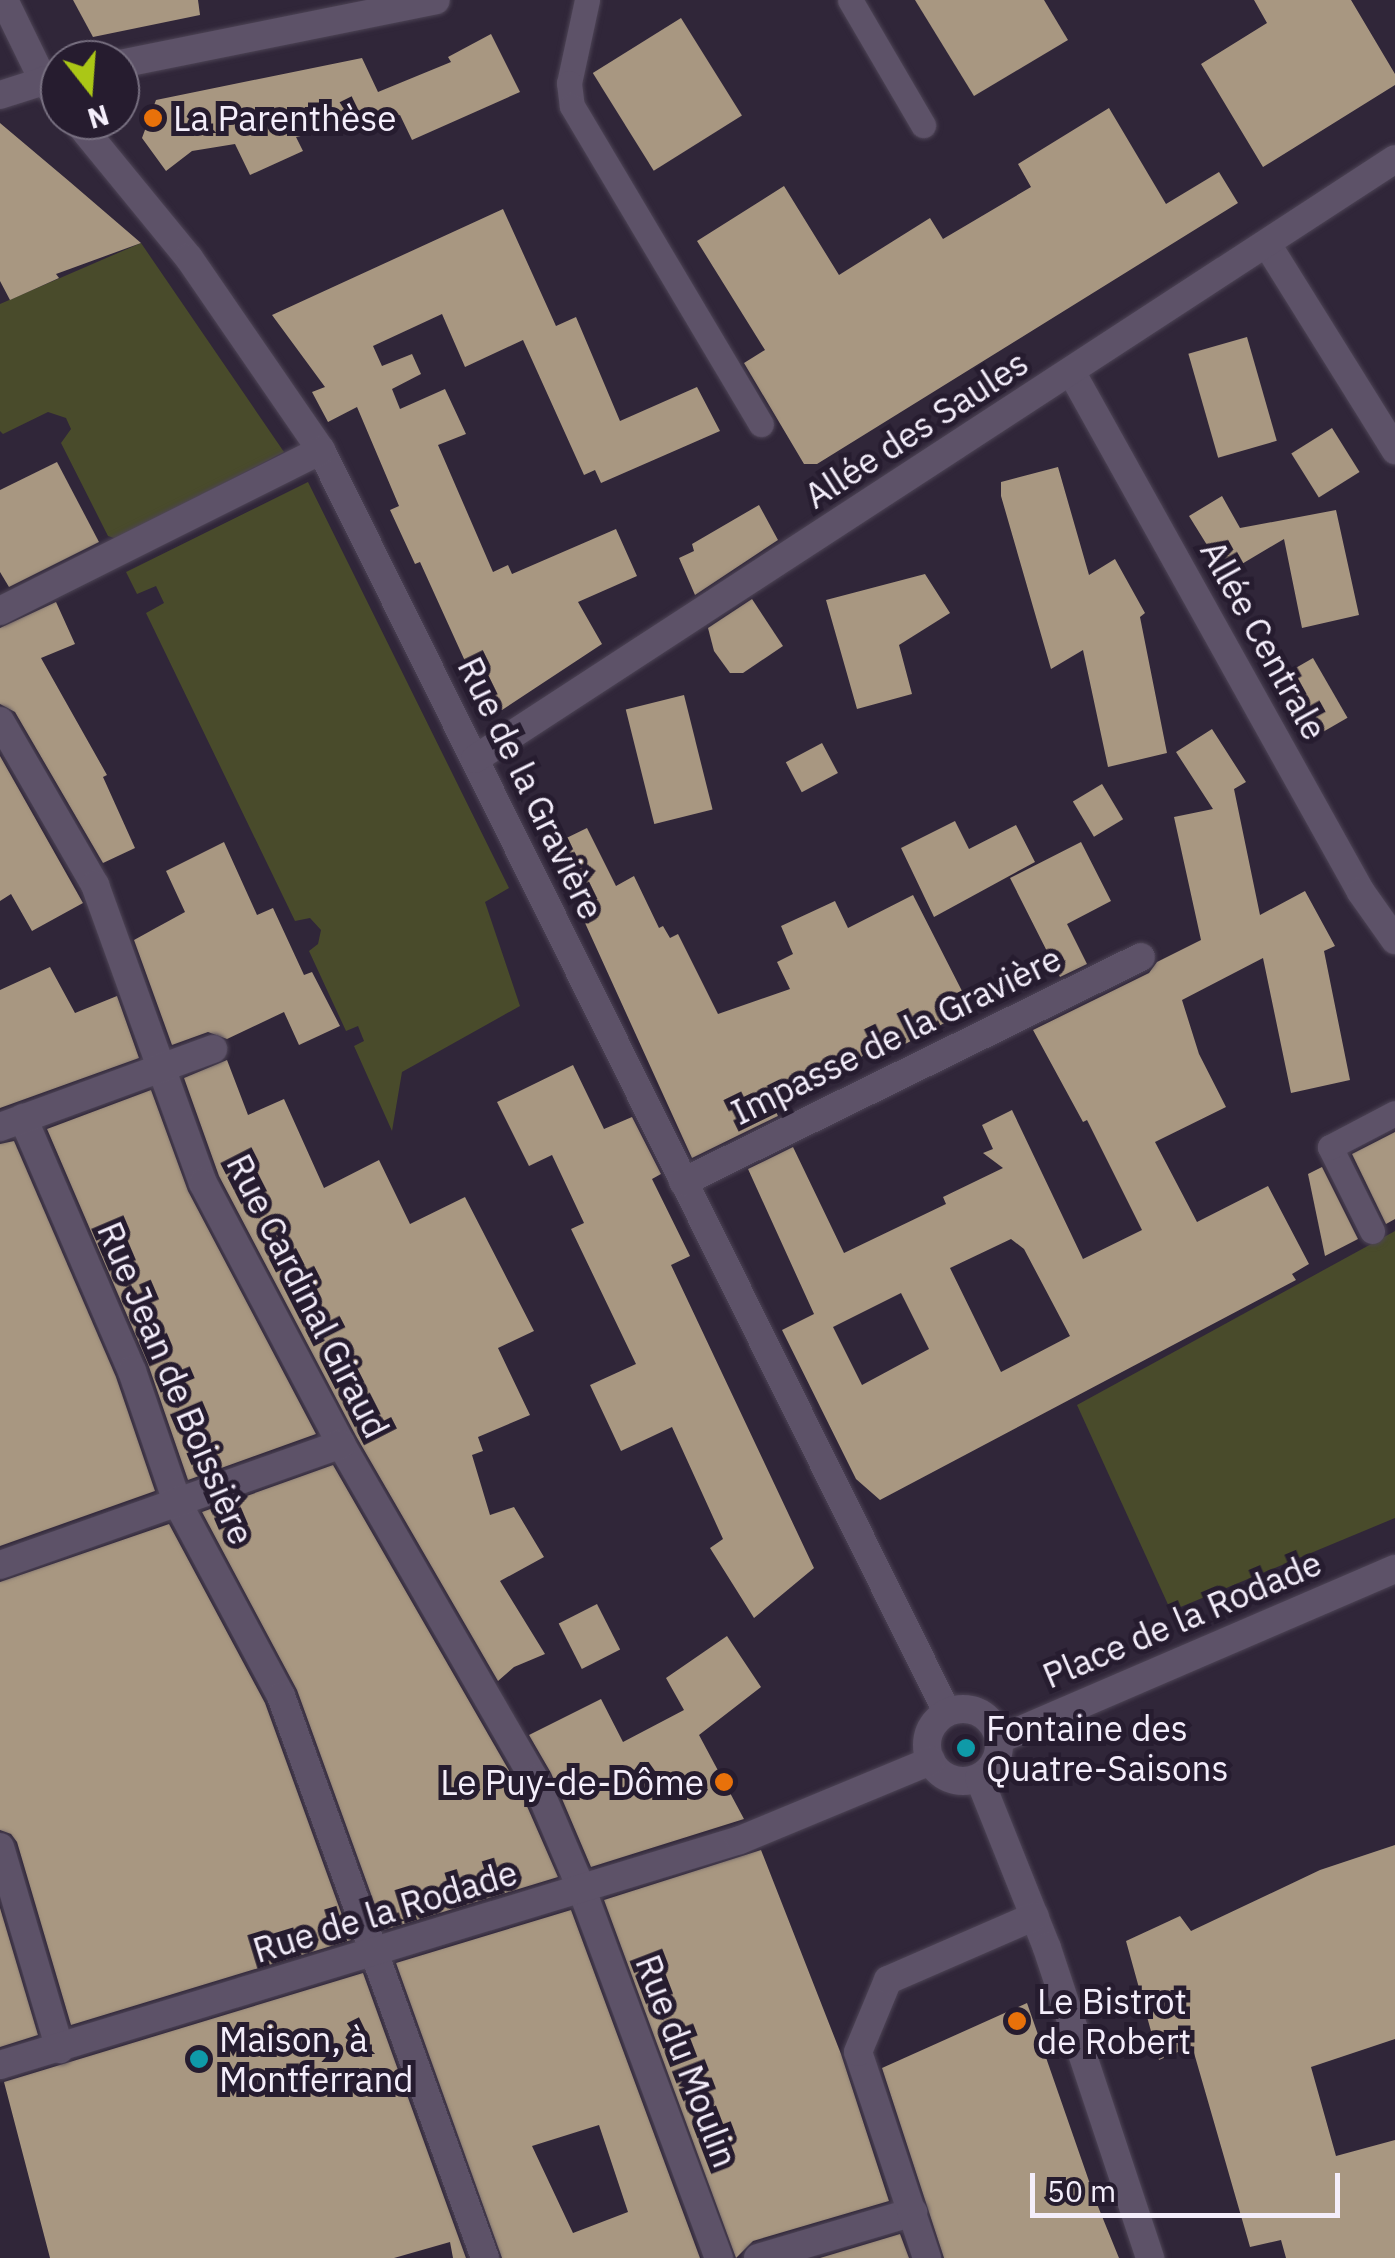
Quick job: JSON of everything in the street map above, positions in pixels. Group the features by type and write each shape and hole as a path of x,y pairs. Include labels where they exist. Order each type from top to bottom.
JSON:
{"street":[{"path":"4,0 40,61"},
{"path":"140,60 436,0"},
{"path":"0,95 40,88"},
{"name":"Rue de la Gravière","path":"92,140 189,258 320,450 948,1712"},
{"name":"Allée des Saules","path":"475,758 1395,160"},
{"path":"1267,244 1395,450"},
{"name":"Allée Centrale","path":"1072,372 1361,892 1395,940"},
{"path":"0,611 320,450"},
{"name":"Rue Cardinal Giraud","path":"0,720 95,885 203,1183 340,1444 535,1780 582,1890"},
{"name":"Impasse de la Gravière","path":"683,1182 1141,957"},
{"path":"11,1123 213,1049"},
{"name":"Rue Jean de Boissière","path":"11,1123 132,1371 177,1502 281,1696 485,2258"},
{"path":"0,1565 340,1444"},
{"name":"Place de la Rodade","path":"1000,1739 1395,1570"},
{"path":"964,1709 980,1712 993,1723 1000,1739 996,1762 979,1778 960,1782 943,1776 931,1762 927,1743 933,1725 948,1712 964,1709"},
{"name":"Rue de la Rodade","path":"0,2065 582,1890 790,1821 931,1762"},
{"path":"979,1778 1035,1916 1150,2258"},
{"path":"0,1847 60,2048"},
{"name":"Rue du Moulin","path":"582,1890 720,2258"},
{"path":"926,2258 858,2052 888,1980 1035,1916"},
{"path":"758,2258 912,2212"}],"lane":[{"path":"587,0 569,83 572,106 761,424"},
{"path":"850,0 924,126"},
{"path":"1372,1231 1330,1147 1395,1113"}],"green space":[{"path":"141,243 284,452 117,539 108,536 61,443 71,429 66,418 48,412 3,434 0,431 0,304"},
{"path":"308,482 509,888 485,902 520,1006 402,1072 392,1131 354,1046 364,1041 358,1026 346,1031 309,951 318,944 321,930 310,918 295,921 146,613 164,603 156,586 137,594 126,572"},
{"path":"1395,1231 1395,1518 1171,1611 1077,1405"}],"building":[{"path":"73,0 198,0 200,15 93,37"},
{"path":"915,0 1044,0 1068,40 974,96"},
{"path":"1254,0 1351,0 1395,74 1395,85 1263,167 1201,64 1267,23"},
{"path":"681,18 742,116 654,171 593,73"},
{"path":"491,34 520,92 412,140 400,115 296,137 303,151 250,175 235,144 192,151 166,171 142,138 156,100 362,58 378,92 451,62 448,57"},
{"path":"1109,108 1166,204 1219,172 1238,203 817,464 804,464 744,363 765,350 697,241 784,186 839,275 930,218 943,239 1031,187 1018,164"},
{"path":"0,123 141,243 56,274 59,278 10,300 0,281"},
{"path":"503,209 556,326 576,317 620,421 697,387 720,431 601,483 595,470 584,475 523,340 465,367 442,314 373,346 382,366 412,354 421,374 392,389 400,409 445,389 466,434 438,445 493,572 508,565 512,574 616,529 637,576 578,602 602,644 502,710 484,703 420,562 415,564 390,510 399,506 357,407 328,422 312,392 325,387 272,315"},
{"path":"1247,337 1277,441 1218,458 1188,354"},
{"path":"1332,428 1360,472 1319,498 1291,453"},
{"path":"57,462 99,542 9,587 0,572 0,490"},
{"path":"1058,467 1089,575 1115,559 1145,613 1140,617 1167,753 1108,767 1083,650 1051,669 1001,496 1001,482"},
{"path":"1222,496 1240,528 1336,510 1359,615 1302,628 1284,539 1225,574 1189,516"},
{"path":"759,505 778,540 695,595 679,558 694,551 692,544"},
{"path":"925,574 950,613 899,645 912,694 857,709 826,600"},
{"path":"752,599 783,646 743,673 730,673 714,651 708,628"},
{"path":"56,602 75,644 41,658 107,775 103,777 135,848 103,863 15,712 0,704 0,628"},
{"path":"1313,658 1348,718 1319,734 1284,674"},
{"path":"684,695 713,809 654,824 626,710"},
{"path":"1212,729 1246,782 1234,789 1260,915 1305,891 1335,946 1324,951 1350,1080 1291,1093 1263,958 1182,1000 1199,1054 1226,1107 1155,1142 1197,1222 1268,1186 1309,1264 1292,1274 1296,1280 880,1500 856,1479 782,1330 814,1314 748,1169 793,1147 844,1253 946,1204 943,1197 1003,1168 983,1153 993,1149 982,1125 1012,1110 1083,1259 1142,1230 1087,1120 1083,1122 1033,1030 1149,973 1157,962 1201,940 1174,817 1213,809 1176,752","holes":["1011,1239 1024,1249 1070,1336 1001,1372 950,1268","901,1293 929,1349 862,1385 833,1327"]},
{"path":"822,743 838,773 802,792 786,762"},
{"path":"0,756 83,903 32,931 11,894 0,901"},
{"path":"1102,784 1123,819 1094,837 1073,802"},
{"path":"955,821 969,849 1016,825 1035,862 934,917 901,848"},
{"path":"587,828 616,886 634,876 659,928 663,926 670,938 678,934 718,1014 790,989 777,962 793,954 781,926 835,901 848,928 913,895 962,991 956,994 965,1012 879,1058 875,1050 771,1101 778,1116 692,1158 550,846"},
{"path":"224,842 257,915 273,908 304,975 312,972 340,1026 299,1045 284,1012 227,1039 208,1032 172,1045 134,940 185,912 166,871"},
{"path":"1081,842 1111,901 1067,924 1087,964 1060,977 1010,878"},
{"path":"50,967 75,1013 117,996 139,1058 0,1108 0,990"},
{"path":"227,1060 248,1115 284,1099 324,1188 379,1160 410,1224 465,1197 534,1331 498,1348 530,1415 478,1437 483,1451 472,1455 490,1515 514,1507 544,1557 500,1581 545,1654 514,1667 498,1681 356,1436 219,1176 184,1078"},
{"path":"573,1065 604,1129 632,1117 661,1174 652,1179 690,1256 671,1265 814,1568 754,1618 710,1548 723,1539 672,1427 621,1451 590,1385 636,1364 571,1229 584,1223 552,1155 529,1166 497,1102"},
{"path":"151,1090 188,1191 316,1434 188,1480 148,1364 47,1129"},
{"path":"1395,1132 1395,1219 1386,1224 1352,1154"},
{"path":"14,1141 116,1377 155,1491 0,1546 0,1144"},
{"path":"1322,1167 1358,1239 1325,1256 1308,1174"},
{"path":"333,1465 519,1788 558,1877 384,1930 297,1690 202,1512"},
{"path":"169,1524 265,1703 351,1940 71,2025 17,1842 11,1834 0,1830 0,1582"},
{"path":"597,1604 620,1649 582,1669 559,1624"},
{"path":"727,1636 761,1687 699,1735 744,1819 591,1867 551,1773 529,1735 601,1699 623,1742 684,1710 666,1678"},
{"path":"1395,1845 1395,2039 1311,2067 1336,2156 1395,2140 1395,2258 1286,2258 1281,2240 1250,2247 1192,2046 1159,2060 1126,1941 1180,1916 1191,1931 1320,1870"},
{"path":"761,1850 841,2054 889,2201 753,2241 736,2258 604,1900"},
{"path":"0,1908 38,2035 0,2047"},
{"path":"571,1910 700,2258 502,2258 396,1963","holes":["599,2125 628,2212 573,2233 532,2146"]},
{"path":"363,1973 466,2258 453,2258 450,2242 394,2258 50,2258 4,2082"},
{"path":"1027,2003 1119,2258 944,2258 882,2068"},
{"path":"900,2234 909,2258 820,2258"}],"place":[{"name":"La Parenthèse","path":"153,118"},
{"name":"Fontaine des Quatre-Saisons","path":"966,1748"},
{"name":"Le Puy-de-Dôme","path":"724,1782"},
{"name":"Le Bistrot de Robert","path":"1017,2021"},
{"name":"Maison, à Montferrand","path":"199,2059"}]}
